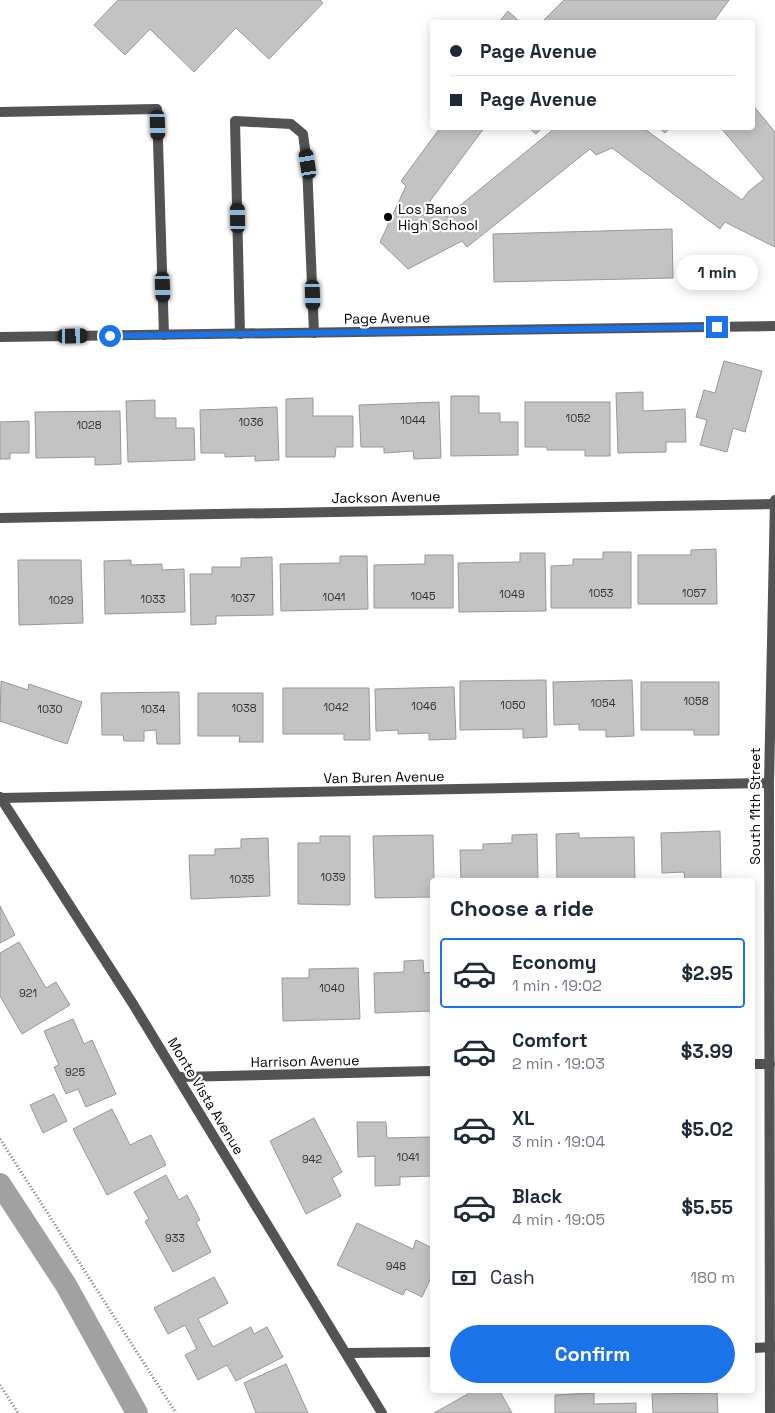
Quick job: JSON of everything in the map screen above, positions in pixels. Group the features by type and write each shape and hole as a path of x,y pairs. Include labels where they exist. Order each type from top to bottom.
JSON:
{"street":[{"path":"0,112 157,109 164,335"},
{"path":"240,334 235,121 291,124 303,134 308,164 314,333"},
{"name":"Page Avenue","path":"0,338 775,326"},
{"name":"Jackson Avenue","path":"0,518 774,502"},
{"name":"South 11th Street","path":"770,1413 773,1347 769,783 774,502"},
{"name":"Van Buren Avenue","path":"0,798 769,783"},
{"name":"Monte Vista Avenue","path":"0,798 178,1077 382,1413"},
{"path":"755,1064 770,1064"},
{"name":"Harrison Avenue","path":"178,1077 430,1071"},
{"path":"755,1348 773,1347"},
{"path":"346,1353 430,1352"}],"path":[{"path":"0,1139 176,1413"},
{"path":"0,1385 18,1413"}],"building":[{"path":"118,0 320,0 323,3 269,59 236,28 194,72 150,29 125,55 94,25"},
{"path":"564,0 729,0 714,20 544,20"},
{"path":"508,11 518,20 501,20"},
{"path":"755,108 775,132 775,247 725,222 720,229 612,148 596,155 590,149 467,247 462,241 408,269 380,242 406,186 401,181 439,130 483,130 430,201 446,217 553,130 646,130 742,200 749,191 764,179 723,130 755,130"},
{"path":"531,130 540,130 536,134"},
{"path":"672,229 673,278 494,282 493,234"},
{"path":"724,361 762,371 745,432 733,428 727,452 700,445 707,420 696,417 704,390 715,393"},
{"path":"643,392 643,411 685,409 686,442 666,442 666,452 618,453 616,393"},
{"path":"451,396 479,396 479,413 500,413 500,422 518,422 518,455 451,456"},
{"path":"313,398 313,416 353,416 353,447 336,447 335,457 286,457 286,399"},
{"path":"155,400 155,418 176,418 176,428 194,428 195,460 128,462 126,401"},
{"path":"439,402 441,458 414,459 413,451 384,453 384,447 361,447 359,405"},
{"path":"525,402 610,402 610,456 585,456 585,450 547,450 547,447 525,447"},
{"path":"277,407 279,460 255,461 255,456 225,457 225,453 201,453 200,410"},
{"path":"120,411 121,464 95,465 95,457 36,458 35,412"},
{"path":"29,421 29,453 10,453 10,459 0,459 0,422"},
{"path":"716,549 717,604 638,604 638,555 691,555 691,550"},
{"path":"603,552 631,552 631,608 551,608 551,566 573,565 573,559 603,559"},
{"path":"520,553 545,553 546,611 459,612 458,563 520,562"},
{"path":"425,555 453,555 453,608 374,608 374,565 425,564"},
{"path":"340,556 367,556 368,609 281,611 280,564 340,563"},
{"path":"272,557 273,615 216,616 216,624 191,625 190,574 212,574 212,567 241,567 241,558"},
{"path":"18,560 81,560 83,623 19,625"},
{"path":"131,560 131,565 162,564 162,570 184,569 185,612 105,614 104,561"},
{"path":"546,680 547,737 523,738 523,729 460,730 460,681"},
{"path":"632,680 634,736 606,737 606,730 579,730 579,724 554,725 553,682"},
{"path":"1,681 28,690 29,684 82,702 67,744 0,721"},
{"path":"641,682 719,682 719,735 694,735 694,730 641,730"},
{"path":"454,687 456,739 429,740 429,733 398,734 398,730 376,731 375,689"},
{"path":"283,688 369,688 370,740 344,740 344,734 283,734"},
{"path":"179,692 180,744 157,744 156,730 144,731 144,741 124,741 123,735 102,735 101,693"},
{"path":"198,693 263,693 263,742 239,742 240,736 198,736"},
{"path":"720,831 721,878 685,878 684,872 662,873 661,833"},
{"path":"579,833 579,838 634,837 635,878 557,878 556,834"},
{"path":"537,834 538,878 461,878 460,850 483,850 483,844 512,843 512,835"},
{"path":"433,835 434,878 430,878 430,897 375,898 373,836"},
{"path":"320,836 350,836 350,905 298,904 298,843 320,843"},
{"path":"268,838 270,896 191,899 189,855 215,855 215,849 241,848 241,839"},
{"path":"0,906 15,935 0,943"},
{"path":"19,942 46,988 56,982 70,1005 22,1034 0,996 0,953"},
{"path":"423,960 424,973 430,972 430,1011 375,1013 374,973 404,972 404,961"},
{"path":"358,968 360,1019 283,1021 282,978 309,978 309,969"},
{"path":"73,1019 84,1044 92,1040 116,1094 86,1107 78,1089 66,1094 54,1067 59,1065 44,1031"},
{"path":"54,1094 67,1121 43,1133 30,1105"},
{"path":"112,1109 130,1145 151,1135 166,1165 107,1195 73,1129"},
{"path":"314,1118 342,1172 332,1178 341,1196 306,1214 270,1141"},
{"path":"357,1122 386,1122 387,1138 430,1137 430,1176 400,1177 400,1185 375,1186 375,1156 358,1157"},
{"path":"166,1175 179,1200 187,1195 200,1220 196,1222 211,1252 173,1272 145,1221 149,1219 134,1192"},
{"path":"357,1223 413,1249 416,1240 430,1247 430,1279 422,1297 406,1289 403,1295 337,1265"},
{"path":"214,1277 228,1303 198,1319 213,1347 251,1327 254,1334 267,1327 283,1357 236,1381 227,1365 198,1380 185,1355 197,1349 185,1325 168,1334 154,1308"},
{"path":"286,1364 308,1413 256,1413 244,1383"},
{"path":"470,1393 501,1393 512,1413 434,1413"},
{"path":"594,1393 594,1404 636,1403 636,1413 555,1413 555,1395"},
{"path":"717,1393 718,1413 653,1413 652,1394"}],"waterway":[{"path":"0,1184 66,1285 137,1413"}],"place":[{"name":"Los Banos High School","path":"388,217"}],"route":[{"path":"110,336 717,327"}]}
